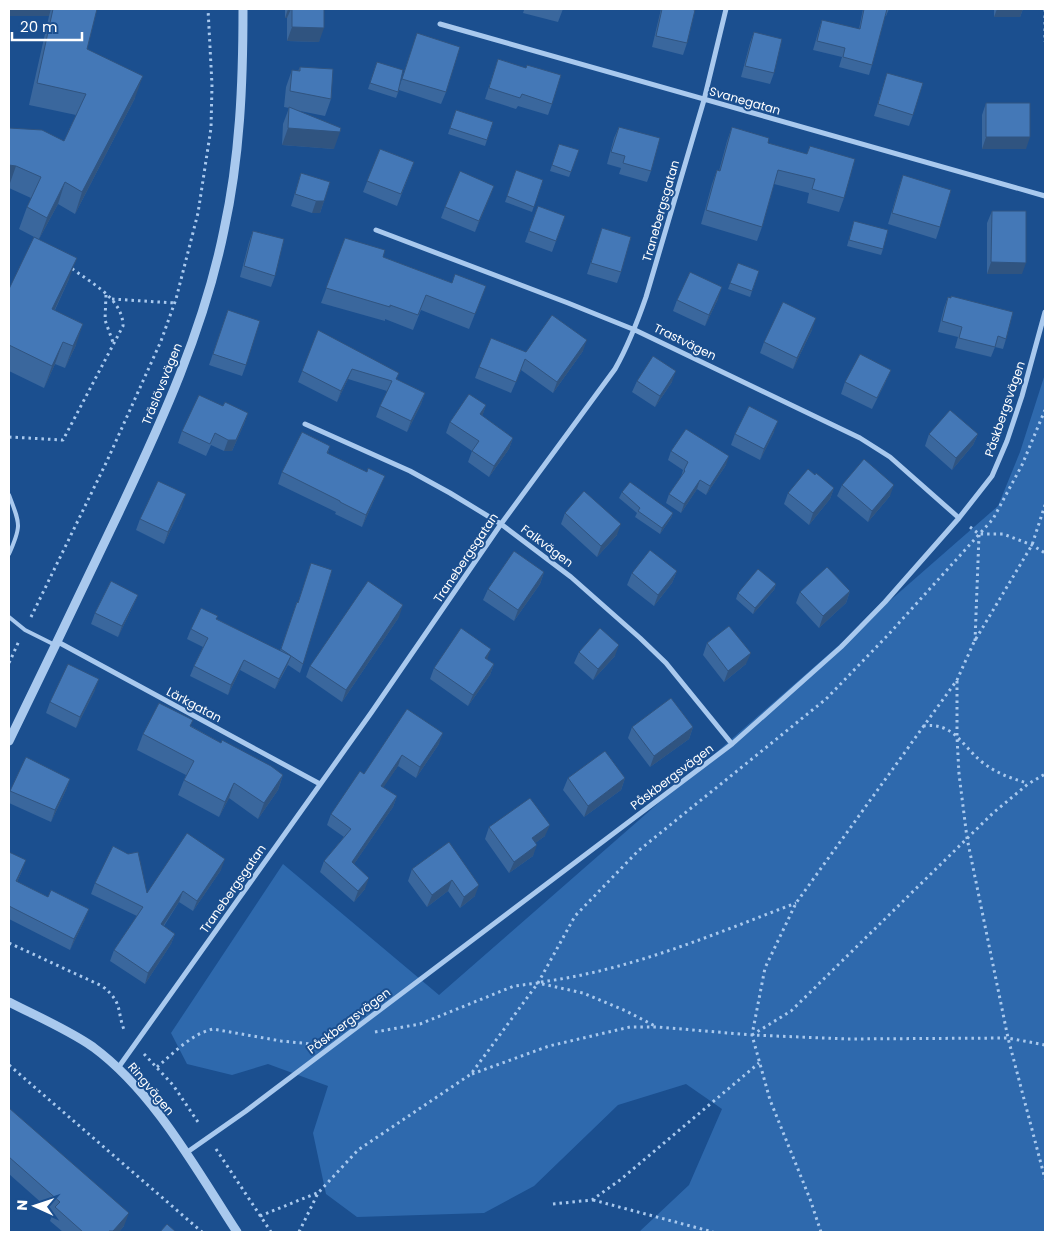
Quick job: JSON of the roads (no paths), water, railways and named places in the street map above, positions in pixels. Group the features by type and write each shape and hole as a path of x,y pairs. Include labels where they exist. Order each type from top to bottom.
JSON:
{"street":[{"name":"Träslövsvägen","path":"9,741 57,644 160,424 199,326 224,232 239,140 244,9"},
{"name":"Tranebergsgatan","path":"118,1068 320,784 501,524 615,369 635,330 704,100 726,9"},
{"name":"Svanegatan","path":"440,24 1045,196"},
{"name":"Trastvägen","path":"376,230 568,302 635,330 876,447 960,518"},
{"name":"Påskbergsvägen","path":"185,1153 332,1046 732,744 860,628 960,518 992,476 1007,441 1022,396 1045,312"},
{"name":"Falkvägen","path":"305,424 410,471 501,524 571,577 640,638 682,682 732,744"},
{"name":"Lärkgatan","path":"57,644 320,784"},
{"name":"Ringvägen","path":"9,1002 92,1047 129,1079 185,1153 236,1232"}],"lane":[{"path":"9,495 18,522 18,535 9,554"},
{"path":"9,617 25,630 57,644"}]}
